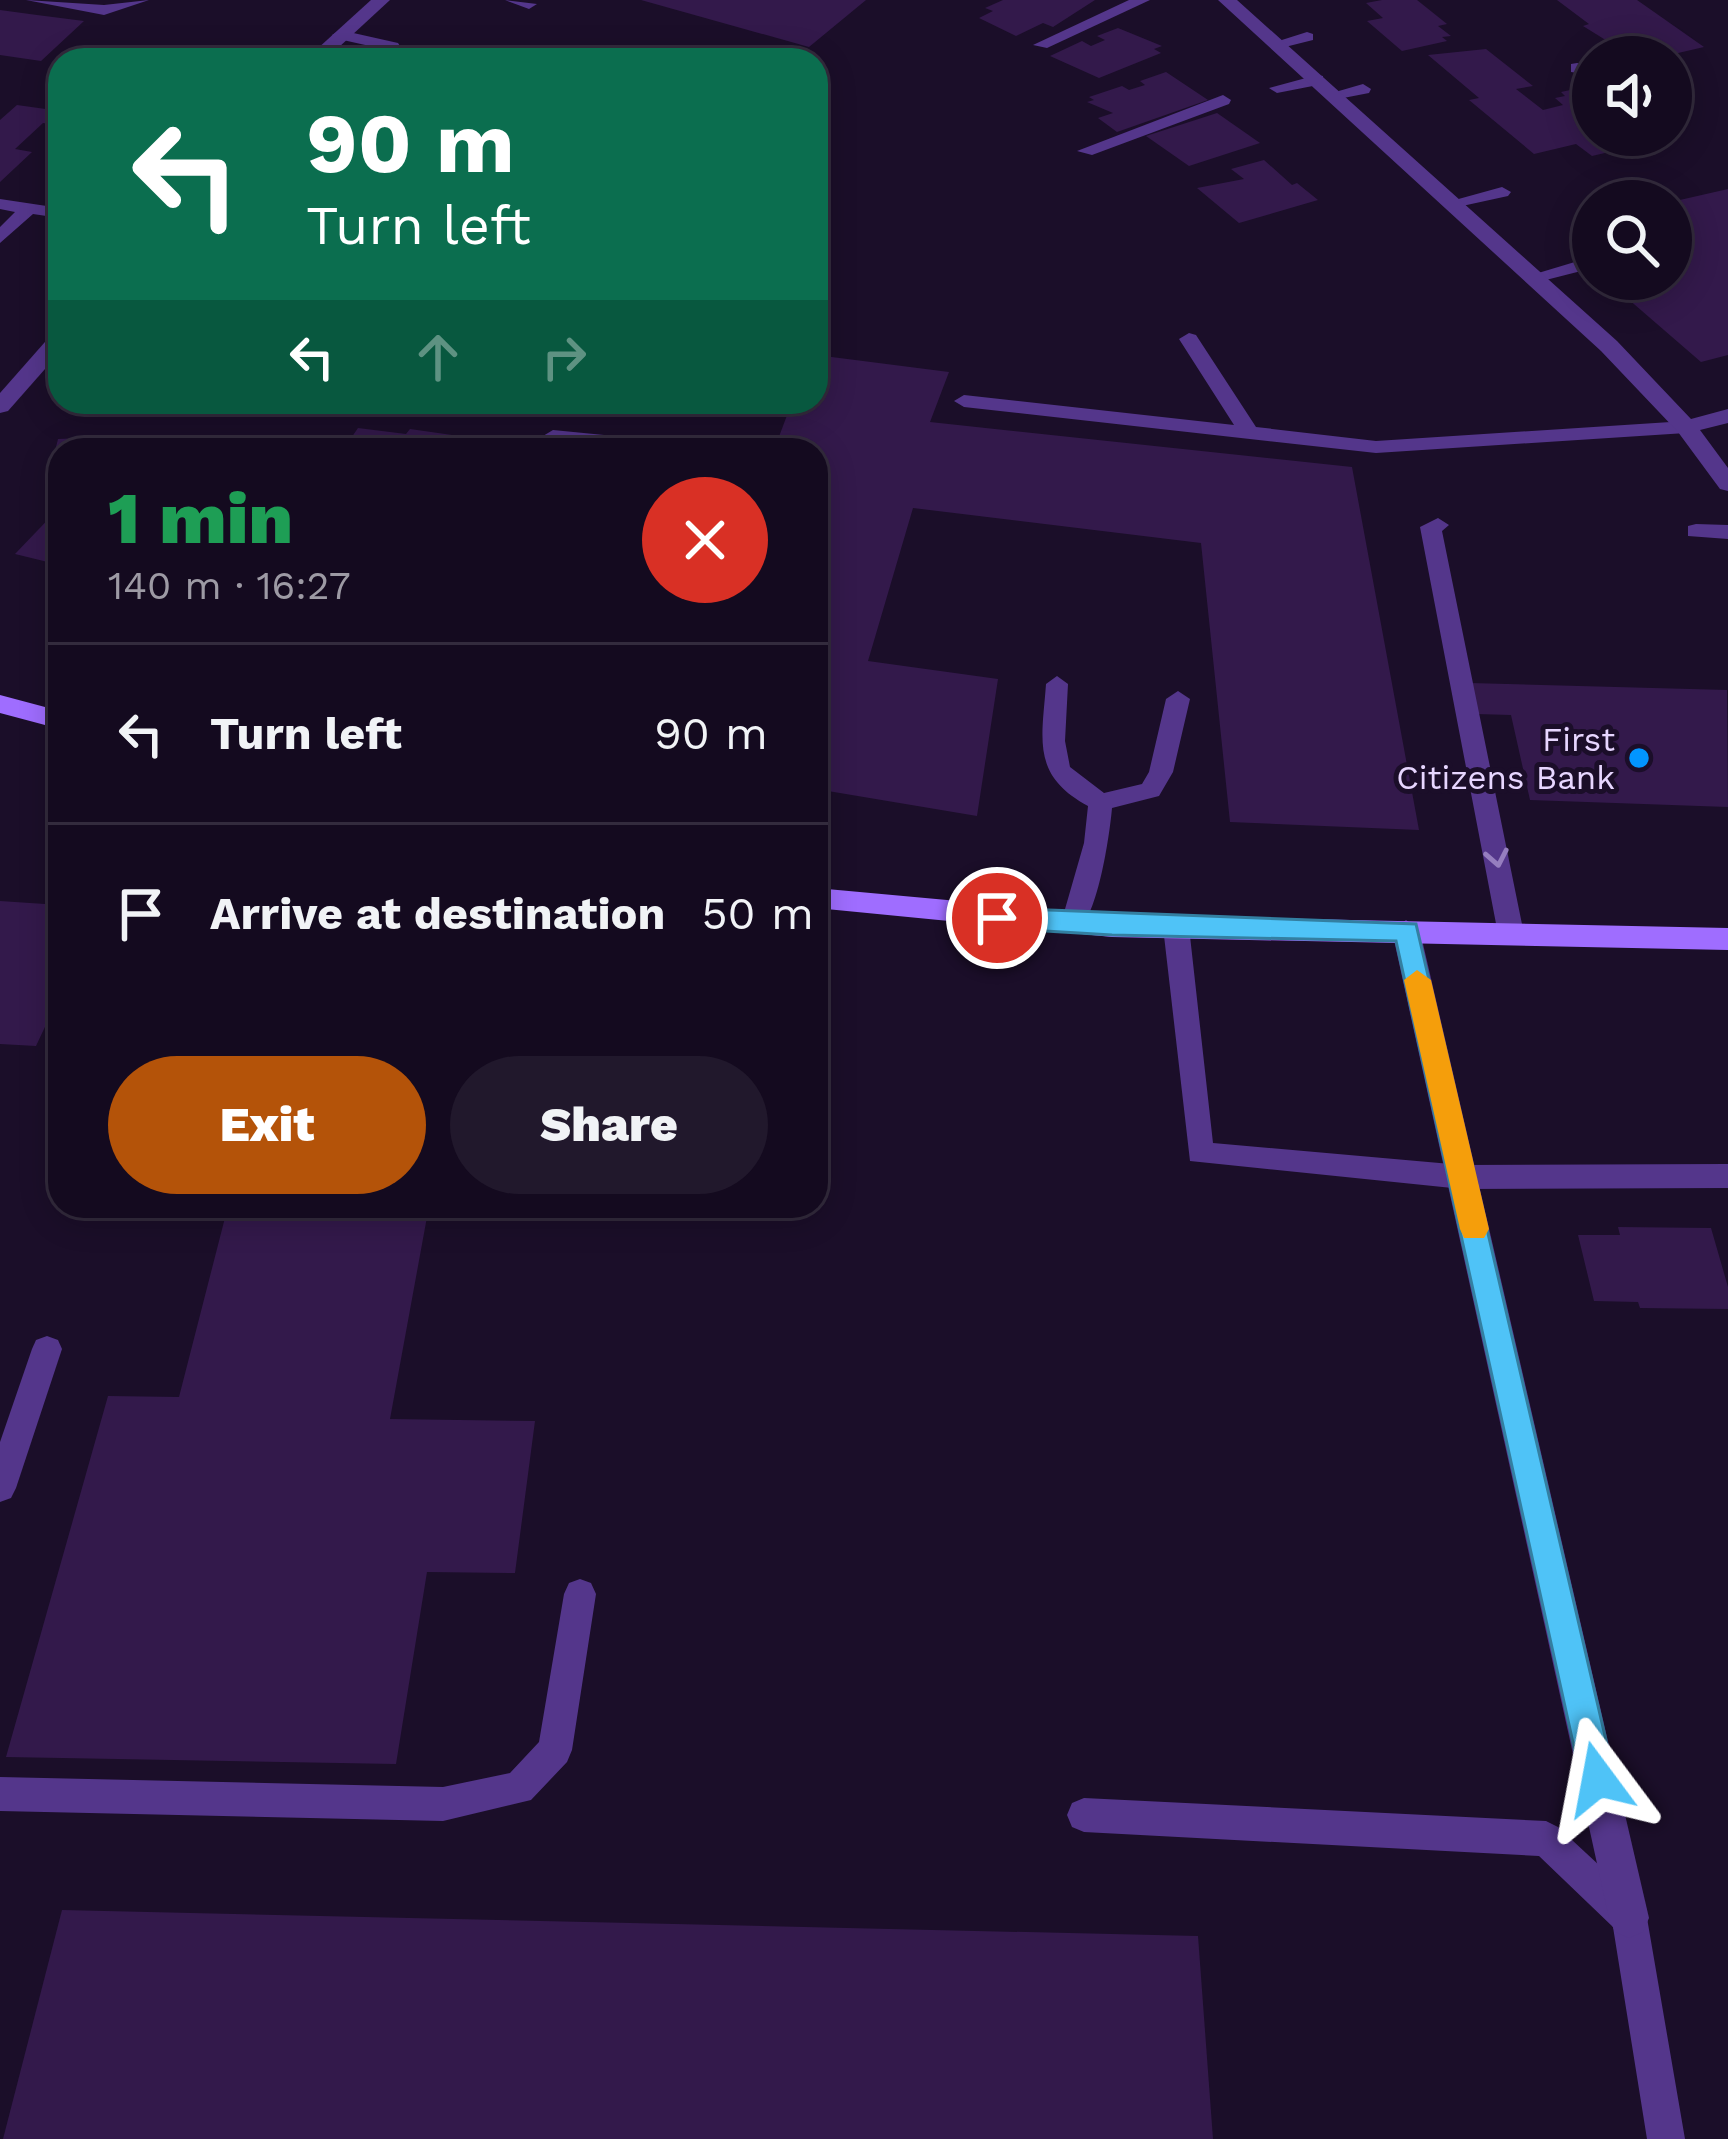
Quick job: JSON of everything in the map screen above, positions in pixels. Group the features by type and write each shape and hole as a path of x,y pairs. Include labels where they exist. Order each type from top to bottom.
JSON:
{"main road":[{"path":"0,704 48,717"},
{"path":"828,899 1074,923 1728,939"}],"street":[{"path":"326,48 381,0"},
{"path":"1228,0 1610,346 1686,427 1728,484"},
{"path":"0,406 48,352"},
{"path":"1686,427 1728,416"},
{"path":"1406,931 1630,1918"}],"lane":[{"path":"34,0 104,10 123,9 141,0"},
{"path":"1041,45 1142,0"},
{"path":"340,35 392,46"},
{"path":"1277,44 1306,38"},
{"path":"1276,88 1363,89"},
{"path":"1086,151 1223,100"},
{"path":"1453,203 1502,192"},
{"path":"0,204 48,211"},
{"path":"0,237 28,208"},
{"path":"1534,277 1572,268"},
{"path":"1189,339 1249,434"},
{"path":"964,401 1376,447 1686,427"},
{"path":"553,436 573,438"},
{"path":"1438,525 1431,526 1511,934"},
{"path":"1696,531 1728,532"},
{"path":"1057,685 1054,763 1067,787 1101,802 1150,790 1161,772 1178,699"},
{"path":"1074,923 1096,843 1101,802"},
{"path":"1177,927 1200,1153 1462,1177 1728,1176"},
{"path":"0,1488 47,1349"},
{"path":"0,1794 443,1804 519,1788 555,1750 580,1594"},
{"path":"1084,1815 1546,1839 1630,1918 1666,2139"}],"building":[{"path":"641,0 866,0 809,47"},
{"path":"1003,0 1095,0 1053,27 1043,23 1016,36 979,18 993,11 985,8"},
{"path":"1417,0 1447,24 1438,26 1451,36 1442,37 1447,41 1402,51 1367,21 1383,18 1366,3"},
{"path":"1557,0 1637,0 1688,36 1599,36 1583,26 1589,24"},
{"path":"0,10 84,21 55,48 48,48 41,61 0,55"},
{"path":"1118,28 1162,46 1154,49 1161,53 1099,78 1050,56 1082,41 1091,46 1105,40 1097,36"},
{"path":"1486,49 1533,86 1516,89 1543,110 1563,105 1555,98 1572,90 1572,145 1534,154 1469,100 1479,98 1428,55"},
{"path":"1166,72 1208,100 1117,132 1098,118 1113,113 1087,102 1094,100 1089,97 1122,86 1129,90 1145,85 1140,81"},
{"path":"17,105 48,109 48,124 15,149 32,152 0,182 0,120"},
{"path":"1217,113 1260,143 1189,166 1146,136"},
{"path":"1264,160 1318,200 1239,223 1197,188 1244,179 1231,169"},
{"path":"1728,189 1728,355 1701,362 1629,300 1692,300 1692,197"},
{"path":"828,357 949,372 930,422 1352,467 1419,830 1230,822 1201,543 913,508 868,661 998,679 977,816 828,791 828,438 778,438 788,414 828,414"},
{"path":"358,428 459,436 458,438 351,438"},
{"path":"48,520 48,562 15,554"},
{"path":"1470,683 1727,690 1728,807 1530,800 1511,715 1476,714"},
{"path":"0,901 48,904 48,1020 36,1046 0,1044"},
{"path":"225,1218 427,1218 390,1419 535,1421 515,1573 427,1572 396,1764 6,1757 108,1396 179,1397"},
{"path":"1618,1227 1711,1228 1728,1287 1728,1309 1640,1308 1638,1302 1594,1301 1578,1235 1620,1235"},
{"path":"62,1910 1198,1936 1213,2139 3,2139"}],"slow traffic":[{"path":"1417,980 1474,1229"}],"place":[{"name":"First Citizens Bank","path":"1639,758"}],"route":[{"path":"997,918 1112,926 1406,931 1598,1779"}]}
